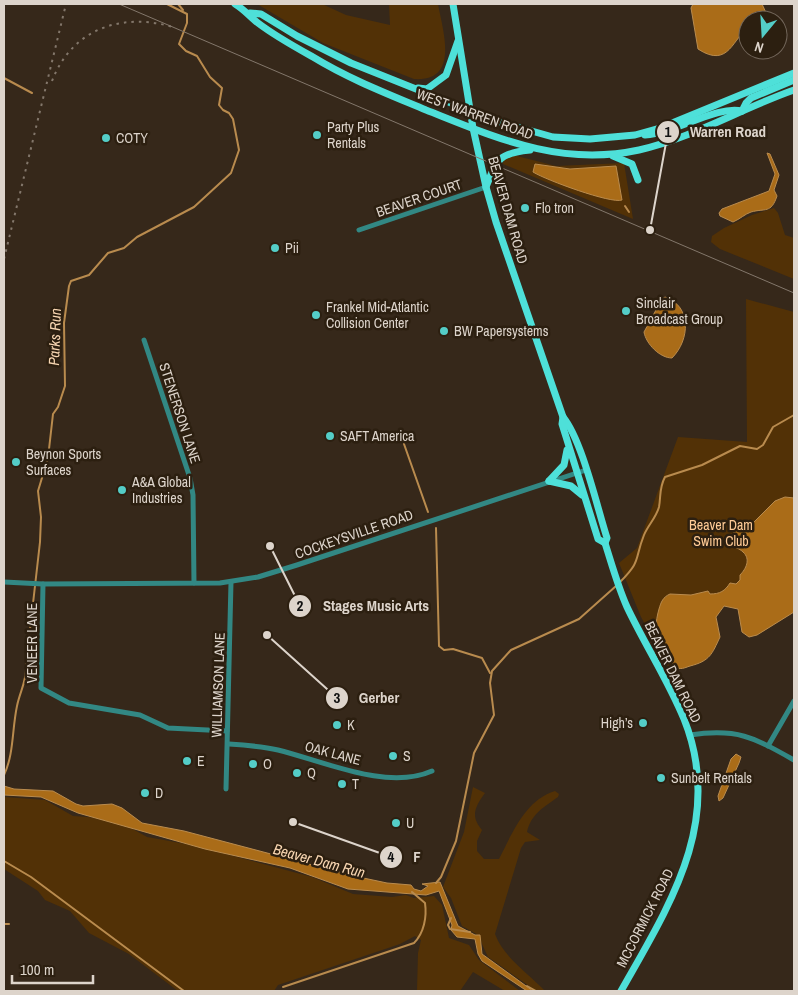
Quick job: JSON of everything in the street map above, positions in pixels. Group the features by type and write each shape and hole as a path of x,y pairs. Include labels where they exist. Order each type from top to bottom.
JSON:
{"main road":[{"name":"WEST WARREN ROAD","path":"235,4 250,13 256,22 346,75 474,128 535,150 571,155 608,154 659,145 794,90"},
{"name":"BEAVER DAM ROAD","path":"453,4 470,110 486,187 501,236 563,417 570,426 586,470 607,538 605,543 622,594 677,704 690,735"},
{"name":"WEST WARREN ROAD","path":"250,13 261,14 334,56 515,128 545,136 572,139 620,137 660,128 794,73"},
{"path":"411,87 427,88 442,80 450,68 458,38"},
{"path":"620,137 660,134 724,110 742,111 751,98 794,80"},
{"path":"486,187 500,158 513,151 535,150"},
{"path":"608,154 625,159 632,164 638,180"},
{"name":"BEAVER DAM ROAD","path":"563,417 562,424 576,473 598,539 605,543"},
{"path":"549,481 565,462 567,439"},
{"path":"549,481 562,483 580,491 587,506"},
{"name":"MCCORMICK ROAD","path":"621,991 672,899 686,862 694,830 696,797 696,772 690,735"}],"street":[{"name":"BEAVER COURT","path":"359,230 486,187"},
{"name":"STENERSON LANE","path":"144,340 190,478 193,494 194,584"},
{"name":"COCKEYSVILLE ROAD","path":"4,582 38,584 194,584 231,582 297,565 586,470"},
{"name":"WILLIAMSON LANE","path":"226,789 231,582"},
{"name":"VENEER LANE","path":"38,584 41,688 69,703 140,715 168,728 227,731"},
{"path":"768,746 794,701"},
{"name":"BEAVER DAM ROAD","path":"690,735 717,732 735,733 768,746 794,760"},
{"name":"OAK LANE","path":"228,744 275,749 378,777 414,778 432,771"}],"green space":[{"path":"257,4 322,4 346,15 390,25 389,4 438,4 445,41 443,64 438,72 428,78 414,79 323,43"},
{"path":"513,155 556,166 624,163 633,219 503,164 504,159"},
{"path":"774,208 778,213 785,235 794,238 794,279 720,249 711,242 712,236 724,228 752,215"},
{"name":"Beaver Dam Swim Club","path":"746,299 794,312 794,612 757,635 749,637 742,632 738,609 724,606 716,617 720,637 711,653 696,665 671,672 641,617 619,563 637,548 678,437 747,442"},
{"path":"473,787 485,793 475,812 476,820 482,830 477,841 477,851 484,859 499,859 521,819 535,802 555,791 559,794 558,797 535,816 529,826 527,832 540,840 525,842 521,848 495,934 510,958 545,991 536,991 488,957 478,935 462,926 451,898 443,887 464,832"},
{"path":"4,797 45,800 73,816 115,819 147,837 192,845 312,877 353,894 392,897 406,895 414,898 434,896 442,905 449,938 469,945 479,960 520,991 505,991 473,972 460,991 417,991 418,953 421,940 415,936 400,944 278,985 274,991 178,991 129,954 89,933 70,911 45,900 38,891 4,869"}],"shaded area":[{"path":"693,4 762,4 765,10 738,10 738,39 724,54 717,56 698,49 691,8"},
{"path":"767,153 770,154 779,175 774,190 777,196 775,202 770,208 749,213 733,222 720,216 719,213 722,209 769,191 775,174"},
{"path":"535,164 570,169 616,166 622,200 592,195 551,180 533,172"},
{"path":"665,297 674,301 680,308 685,324 682,342 672,358 658,353 645,337 644,332 662,299"},
{"path":"785,497 794,498 794,612 757,635 749,637 742,632 738,609 724,606 716,617 720,637 710,656 697,664 682,668 675,667 657,634 657,619 663,600 670,594 691,595 708,591 710,594 719,593 730,583 736,584 746,567 747,558 743,552 732,544 734,532 738,528 750,526 775,501"},
{"path":"736,754 741,757 739,763 723,798 719,801 718,796 731,759"},
{"name":"Beaver Dam Run","path":"4,786 14,789 53,791 83,806 112,804 122,808 142,823 184,831 354,876 387,883 411,885 414,889 421,891 428,886 422,884 440,882 458,926 475,935 480,935 482,954 533,991 527,991 482,961 478,954 475,939 457,937 451,930 452,925 439,891 426,895 348,889 290,868 205,849 78,813 41,797 4,795"}],"waterway":[{"name":"Parks Run","path":"4,775 10,759 15,715 25,676 40,542 41,517 38,491 48,458 53,414 58,407 65,386 64,323 69,286 71,281 89,275 108,253 124,248 137,237 194,207 231,173 239,150 233,119 219,105 222,88 210,77 197,56 186,51 179,44 187,23 187,14 167,4"},
{"name":"Parks Run","path":"178,4 183,10"},
{"path":"4,78 32,93"},
{"path":"625,206 629,212"},
{"name":"Beaver Dam Run","path":"620,582 635,564 644,535 658,511 661,488 665,477 702,465 740,446 757,449 763,445 773,427 794,415"},
{"path":"404,444 428,512"},
{"path":"436,528 439,646 444,650 453,649 482,658 490,673"},
{"name":"Beaver Dam Run","path":"436,883 441,877 456,841 474,753 494,715 490,683 492,671 511,650 579,619 616,586"},
{"path":"4,861 31,877 184,991"},
{"path":"283,987 414,943 422,930 426,908 425,903 412,892"},
{"path":"451,918 448,925 450,929 470,932"},
{"path":"4,924 9,924"},
{"path":"527,986 536,991"}],"tram line":[{"path":"119,4 794,293"}],"railway":[{"path":"4,259 66,4"},
{"path":"52,81 61,63 72,49 85,37 100,29 117,24 135,22 173,27"}],"place":[{"name":"Party Plus Rentals","path":"317,135"},
{"name":"COTY","path":"106,138"},
{"name":"Flo tron","path":"525,208"},
{"name":"Warren Road","path":"650,230"},
{"name":"Pii","path":"275,248"},
{"name":"Sinclair Broadcast Group","path":"626,311"},
{"name":"Frankel Mid-Atlantic Collision Center","path":"316,315"},
{"name":"BW Papersystems","path":"444,331"},
{"name":"SAFT America","path":"330,436"},
{"name":"Beynon Sports Surfaces","path":"16,462"},
{"name":"A&A Global Industries","path":"122,490"},
{"name":"Stages Music Arts","path":"270,546"},
{"name":"Gerber","path":"267,635"},
{"name":"High’s","path":"643,723"},
{"name":"K","path":"337,725"},
{"name":"S","path":"393,756"},
{"name":"E","path":"187,761"},
{"name":"O","path":"253,764"},
{"name":"Q","path":"297,773"},
{"name":"Sunbelt Rentals","path":"661,778"},
{"name":"T","path":"342,784"},
{"name":"D","path":"145,793"},
{"name":"F","path":"293,822"},
{"name":"U","path":"396,823"}]}
